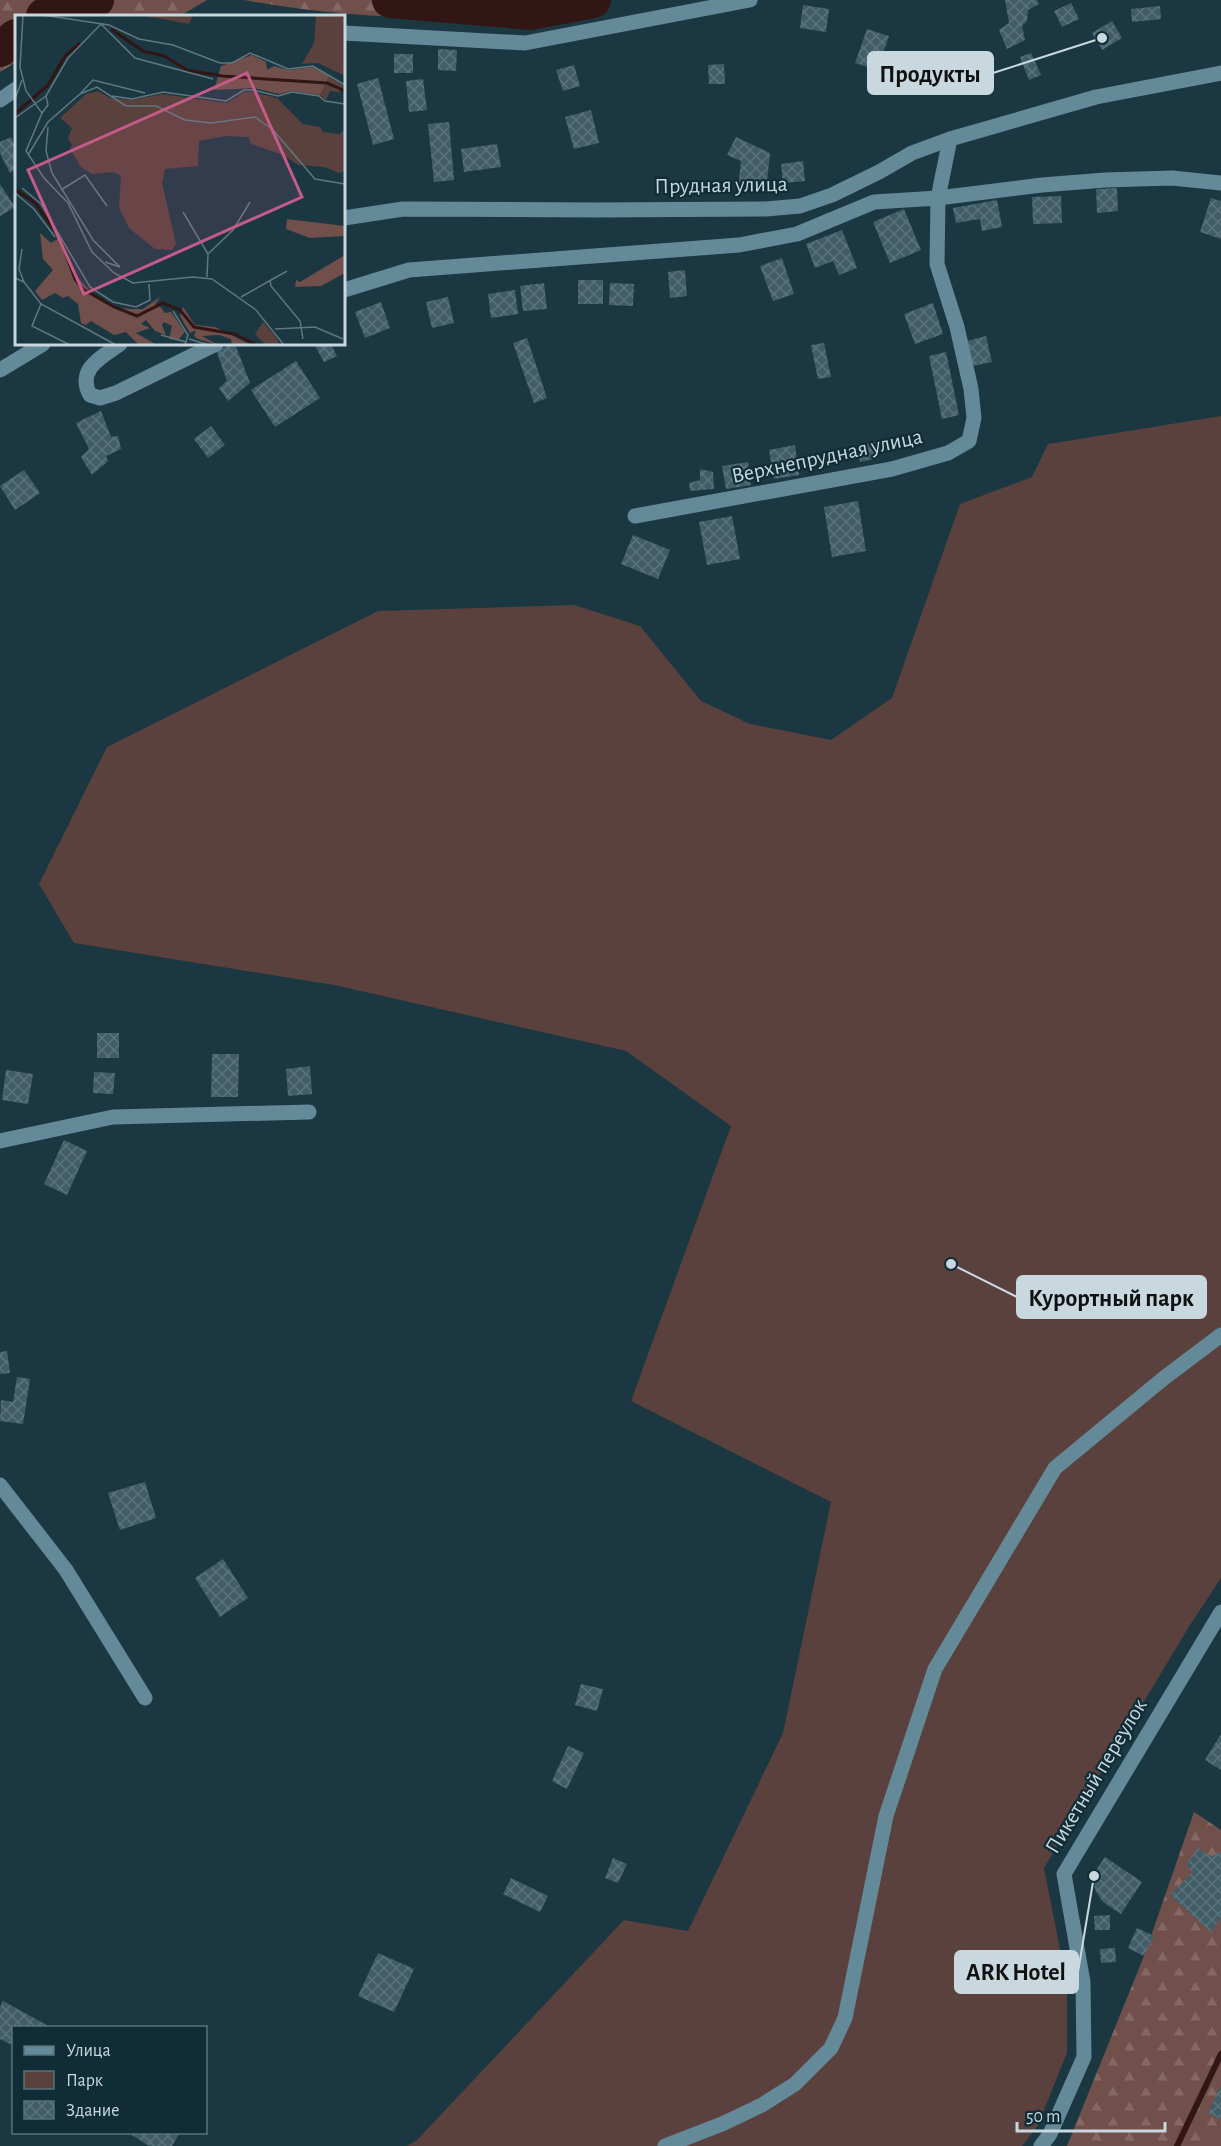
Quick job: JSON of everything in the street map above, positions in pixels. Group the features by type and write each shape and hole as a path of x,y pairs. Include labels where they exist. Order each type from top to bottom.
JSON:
{"street":[{"path":"345,33 525,43 750,0"},
{"name":"Прудная улица","path":"345,218 403,209 766,209 800,206 832,195 912,153 950,139 1096,97 1221,73"},
{"path":"0,100 15,90"},
{"name":"Верхнепрудная улица","path":"635,516 892,469 948,453 969,441 974,418 971,389 957,327 937,264 938,198 950,139"},
{"path":"345,290 409,270 739,246 797,234 874,202 938,198 1105,180 1172,177 1221,183"},
{"path":"0,370 41,345"},
{"path":"118,345 99,358 86,374 84,385 90,395 100,398 116,393 214,345"},
{"path":"0,1140 113,1118 309,1112"},
{"path":"665,2146 722,2124 762,2105 795,2084 831,2048 845,2018 886,1816 935,1669 1055,1468 1164,1378 1221,1335"},
{"path":"0,1485 66,1570 145,1698"},
{"name":"Пикетный переулок","path":"1041,2146 1050,2134 1084,2058 1083,1982 1064,1874 1221,1612"}],"green space":[{"path":"0,0 207,0 182,15 15,15 15,63 0,72"},
{"path":"244,0 555,0 555,20 498,21 392,17 317,11"},
{"path":"1221,416 1221,1578 1190,1625 1044,1868 1067,1985 1067,2053 1037,2127 1022,2146 407,2146 417,2140 624,1920 688,1931 783,1733 831,1502 631,1401 731,1126 626,1051 334,985 74,943 39,884 107,747 378,611 574,605 640,626 701,701 750,724 831,740 892,698 960,504 1032,477 1048,444"},
{"path":"1194,1812 1221,1830 1221,2146 1067,2146 1144,1956"}],"building":[{"path":"1005,0 1037,0 1039,4 1028,10 1027,21 1022,26 1025,40 1007,49 999,30 1009,23"},
{"path":"1071,3 1079,19 1062,27 1054,11"},
{"path":"803,5 829,9 826,32 800,28"},
{"path":"1160,6 1161,19 1132,22 1131,9"},
{"path":"1112,21 1122,38 1102,50 1092,33"},
{"path":"867,29 889,36 877,70 855,63"},
{"path":"438,49 457,50 456,71 438,70"},
{"path":"1031,53 1041,75 1029,80 1020,57"},
{"path":"394,54 413,54 413,73 394,73"},
{"path":"724,64 725,84 709,84 708,65"},
{"path":"574,65 580,86 563,91 556,70"},
{"path":"378,78 394,139 373,145 357,84"},
{"path":"423,79 427,110 409,112 406,81"},
{"path":"591,110 599,143 574,149 565,117"},
{"path":"449,122 454,180 434,182 428,124"},
{"path":"11,137 15,147 15,170 10,173 0,153 0,142"},
{"path":"736,137 770,153 766,191 738,188 741,161 727,155"},
{"path":"497,144 501,167 464,172 461,149"},
{"path":"803,161 805,181 783,183 781,164"},
{"path":"0,184 15,207 0,216"},
{"path":"1117,188 1118,211 1097,213 1096,189"},
{"path":"1061,196 1062,223 1033,224 1032,197"},
{"path":"1211,198 1221,201 1221,239 1200,232"},
{"path":"997,200 1002,227 982,231 980,219 956,223 953,208"},
{"path":"904,209 921,250 890,263 873,222"},
{"path":"842,230 857,268 839,275 833,261 815,268 806,244"},
{"path":"782,258 794,294 773,301 760,266"},
{"path":"685,270 687,296 670,298 668,272"},
{"path":"578,280 603,280 603,304 578,304"},
{"path":"544,283 547,309 523,311 520,286"},
{"path":"610,283 634,284 633,306 609,305"},
{"path":"515,290 518,314 491,318 488,294"},
{"path":"448,297 454,323 432,328 426,302"},
{"path":"381,302 390,328 365,338 355,312"},
{"path":"933,303 943,334 915,344 904,314"},
{"path":"986,336 992,362 972,366 967,341"},
{"path":"527,338 547,398 534,403 513,343"},
{"path":"824,343 831,377 818,379 811,345"},
{"path":"235,345 250,383 228,401 219,388 227,381 216,350"},
{"path":"315,345 332,345 337,356 324,362"},
{"path":"946,352 959,415 942,419 929,356"},
{"path":"296,361 320,398 275,427 251,390"},
{"path":"101,411 111,437 118,436 121,449 106,456 108,461 92,475 81,457 89,449 76,423"},
{"path":"211,426 225,445 208,458 194,439"},
{"path":"875,442 878,458 860,462 857,446"},
{"path":"795,445 799,475 774,479 769,450"},
{"path":"748,462 751,485 726,489 722,466"},
{"path":"700,469 713,472 714,489 690,491 689,483 700,480"},
{"path":"24,470 40,493 15,510 0,486"},
{"path":"858,501 866,551 832,557 824,507"},
{"path":"732,516 740,559 707,565 699,522"},
{"path":"633,535 670,550 658,579 621,564"},
{"path":"97,1033 119,1033 119,1058 97,1058"},
{"path":"212,1054 239,1054 238,1097 211,1097"},
{"path":"310,1066 312,1094 288,1096 286,1069"},
{"path":"6,1070 33,1074 28,1104 2,1100"},
{"path":"94,1072 115,1073 113,1094 93,1093"},
{"path":"64,1140 87,1151 67,1195 44,1184"},
{"path":"7,1351 10,1373 0,1374 0,1352"},
{"path":"17,1377 30,1379 23,1424 0,1421 1,1400 13,1402"},
{"path":"145,1482 156,1518 120,1530 108,1493"},
{"path":"223,1559 248,1598 220,1617 195,1578"},
{"path":"581,1684 603,1689 597,1711 575,1705"},
{"path":"1221,1734 1221,1770 1205,1760"},
{"path":"568,1746 584,1753 567,1789 552,1781"},
{"path":"1198,1848 1211,1857 1221,1852 1221,1918 1211,1932 1170,1895 1193,1872 1186,1864"},
{"path":"1105,1857 1142,1882 1121,1914 1103,1902 1095,1890 1094,1873"},
{"path":"613,1858 627,1864 618,1883 605,1878"},
{"path":"511,1878 548,1896 540,1912 503,1894"},
{"path":"1110,1915 1110,1930 1095,1930 1094,1916"},
{"path":"1137,1928 1154,1936 1144,1956 1128,1948"},
{"path":"1115,1948 1116,1962 1101,1963 1100,1949"},
{"path":"378,1953 414,1969 394,2012 358,1996"},
{"path":"3,2001 48,2026 12,2026 12,2045 0,2039 0,2007"},
{"path":"1221,2085 1221,2119 1208,2113"},
{"path":"130,2134 179,2134 172,2146 149,2146"}],"waterway":[{"path":"47,15 96,0"},
{"path":"390,0 530,12 593,0"},
{"path":"0,49 15,38"},
{"path":"1177,2146 1221,2054"}],"place":[{"name":"Продукты","path":"1102,38"},
{"name":"Курортный парк","path":"951,1264"},
{"name":"ARK Hotel","path":"1094,1876"}]}
